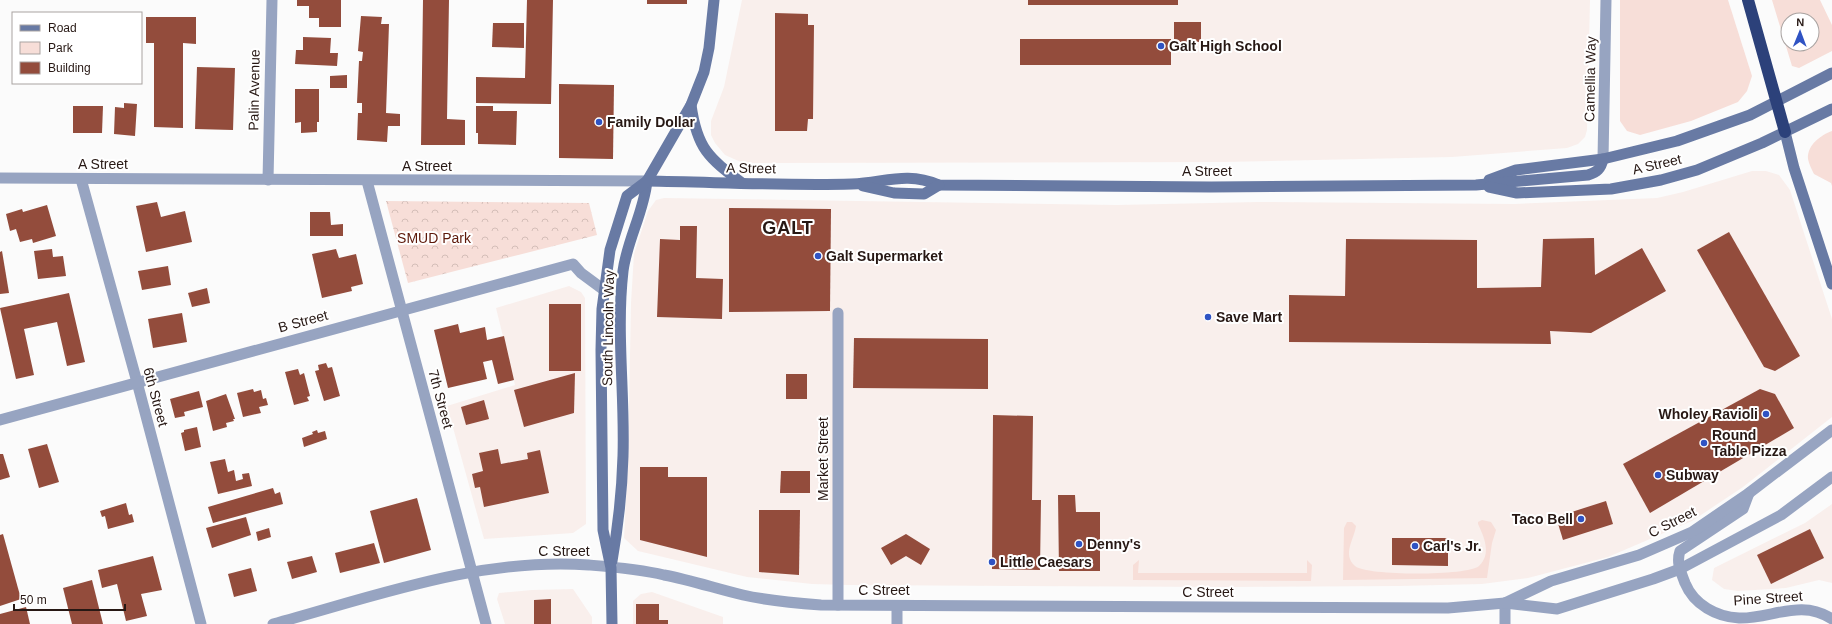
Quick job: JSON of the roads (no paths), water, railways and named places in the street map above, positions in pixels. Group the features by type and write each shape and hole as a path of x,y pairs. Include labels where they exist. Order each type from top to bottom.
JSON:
{"highway":[{"path":"1748,0 1785,132"}],"main road":[{"path":"647,181 691,105 704,72 709,48 714,0"},
{"name":"A Street","path":"1476,185 1516,170 1603,159 1677,141 1750,115 1832,73"},
{"path":"691,105 694,128 707,154 713,161 742,183"},
{"name":"A Street","path":"647,181 853,184 897,178 912,178 924,179 939,185 1476,185 1517,193 1610,189 1662,180 1697,170 1785,132 1829,111"},
{"path":"1785,132 1794,168 1832,284"},
{"name":"South Lincoln Way","path":"612,624 610,568 603,530 601,350 604,290 610,250 627,196 647,181"},
{"name":"South Lincoln Way","path":"610,568 618,530 623,455 621,344 624,270 633,232 645,200 647,181"}],"street":[{"name":"Palin Avenue","path":"268,180 272,0"},
{"name":"Camellia Way","path":"1603,159 1606,0"},
{"name":"A Street","path":"0,178 367,181 647,181"},
{"name":"6th Street","path":"81,179 137,382 201,624"},
{"name":"7th Street","path":"367,181 486,624"},
{"name":"B Street","path":"0,420 573,264 581,273 604,290"},
{"name":"Market Street","path":"838,314 838,605"},
{"name":"C Street","path":"1505,603 1551,581 1639,555 1692,532 1749,493 1832,430"},
{"name":"C Street","path":"273,624 440,578 472,572 514,567 551,565 610,568 662,574 744,595 786,602 838,605 1448,608 1505,603 1557,609 1680,569 1781,515 1832,477"},
{"path":"1680,569 1678,561 1680,551 1743,509 1749,493"},
{"name":"Pine Street","path":"1680,569 1687,587 1695,599 1706,609 1720,614 1740,618 1792,610 1813,610 1823,613 1832,619"},
{"path":"1505,603 1505,624"},
{"path":"897,606 897,624"}],"place":[{"name":"Galt High School","path":"1161,46"},
{"name":"Family Dollar","path":"599,122"},
{"name":"Galt Supermarket","path":"818,256"},
{"name":"Save Mart","path":"1208,317"},
{"name":"Wholey Ravioli","path":"1766,414"},
{"name":"Round Table Pizza","path":"1704,443"},
{"name":"Subway","path":"1658,475"},
{"name":"Taco Bell","path":"1581,519"},
{"name":"Denny's","path":"1079,544"},
{"name":"Carl's Jr.","path":"1415,546"},
{"name":"Little Caesars","path":"992,562"}],"district":[{"name":"GALT","path":"788,228"}],"park label":[{"name":"SMUD Park","path":"434,238"}]}
